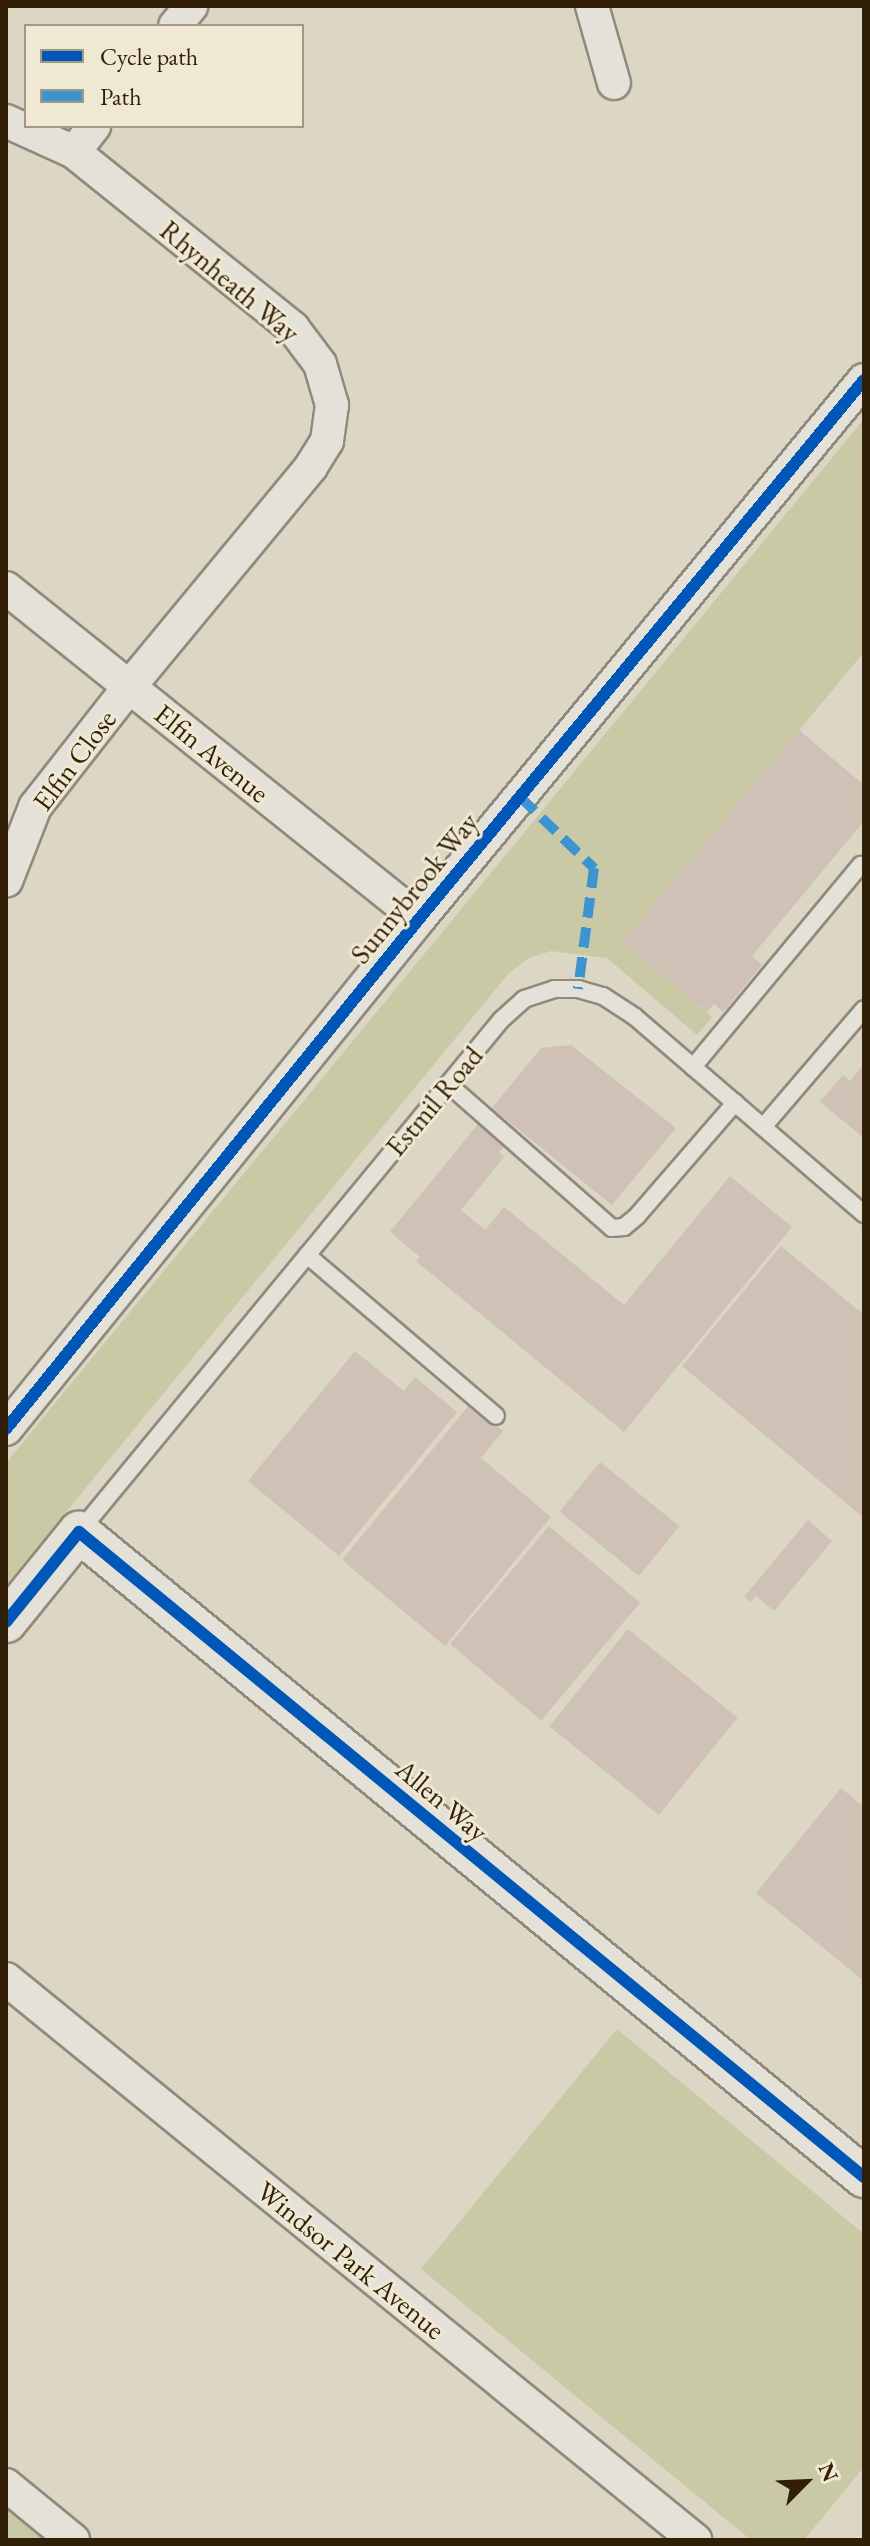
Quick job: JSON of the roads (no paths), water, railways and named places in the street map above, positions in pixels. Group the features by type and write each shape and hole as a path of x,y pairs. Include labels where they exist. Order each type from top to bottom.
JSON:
{"street":[{"path":"177,24 191,6"},
{"path":"592,6 614,83"},
{"name":"Rhynheath Way","path":"6,121 74,152 293,328 320,364 332,405 327,441 311,467 129,687"},
{"path":"74,152 92,128"},
{"name":"Sunnybrook Way","path":"6,1429 419,919 864,380"},
{"name":"Elfin Avenue","path":"6,588 419,919"},
{"name":"Elfin Close","path":"6,881 35,807 129,687"},
{"path":"6,1622 79,1532"},
{"name":"Allen Way","path":"79,1532 864,2177"},
{"name":"Windsor Park Avenue","path":"6,1979 695,2540"},
{"path":"6,2485 73,2540"}],"lane":[{"path":"693,1067 861,865"},
{"name":"Estmil Road","path":"79,1532 102,1500 448,1084 524,999 554,989 578,989 603,996 635,1017 864,1214"},
{"path":"763,1127 864,1009"},
{"path":"448,1084 612,1228 624,1227 637,1216 735,1103"},
{"path":"307,1255 496,1416"}]}
